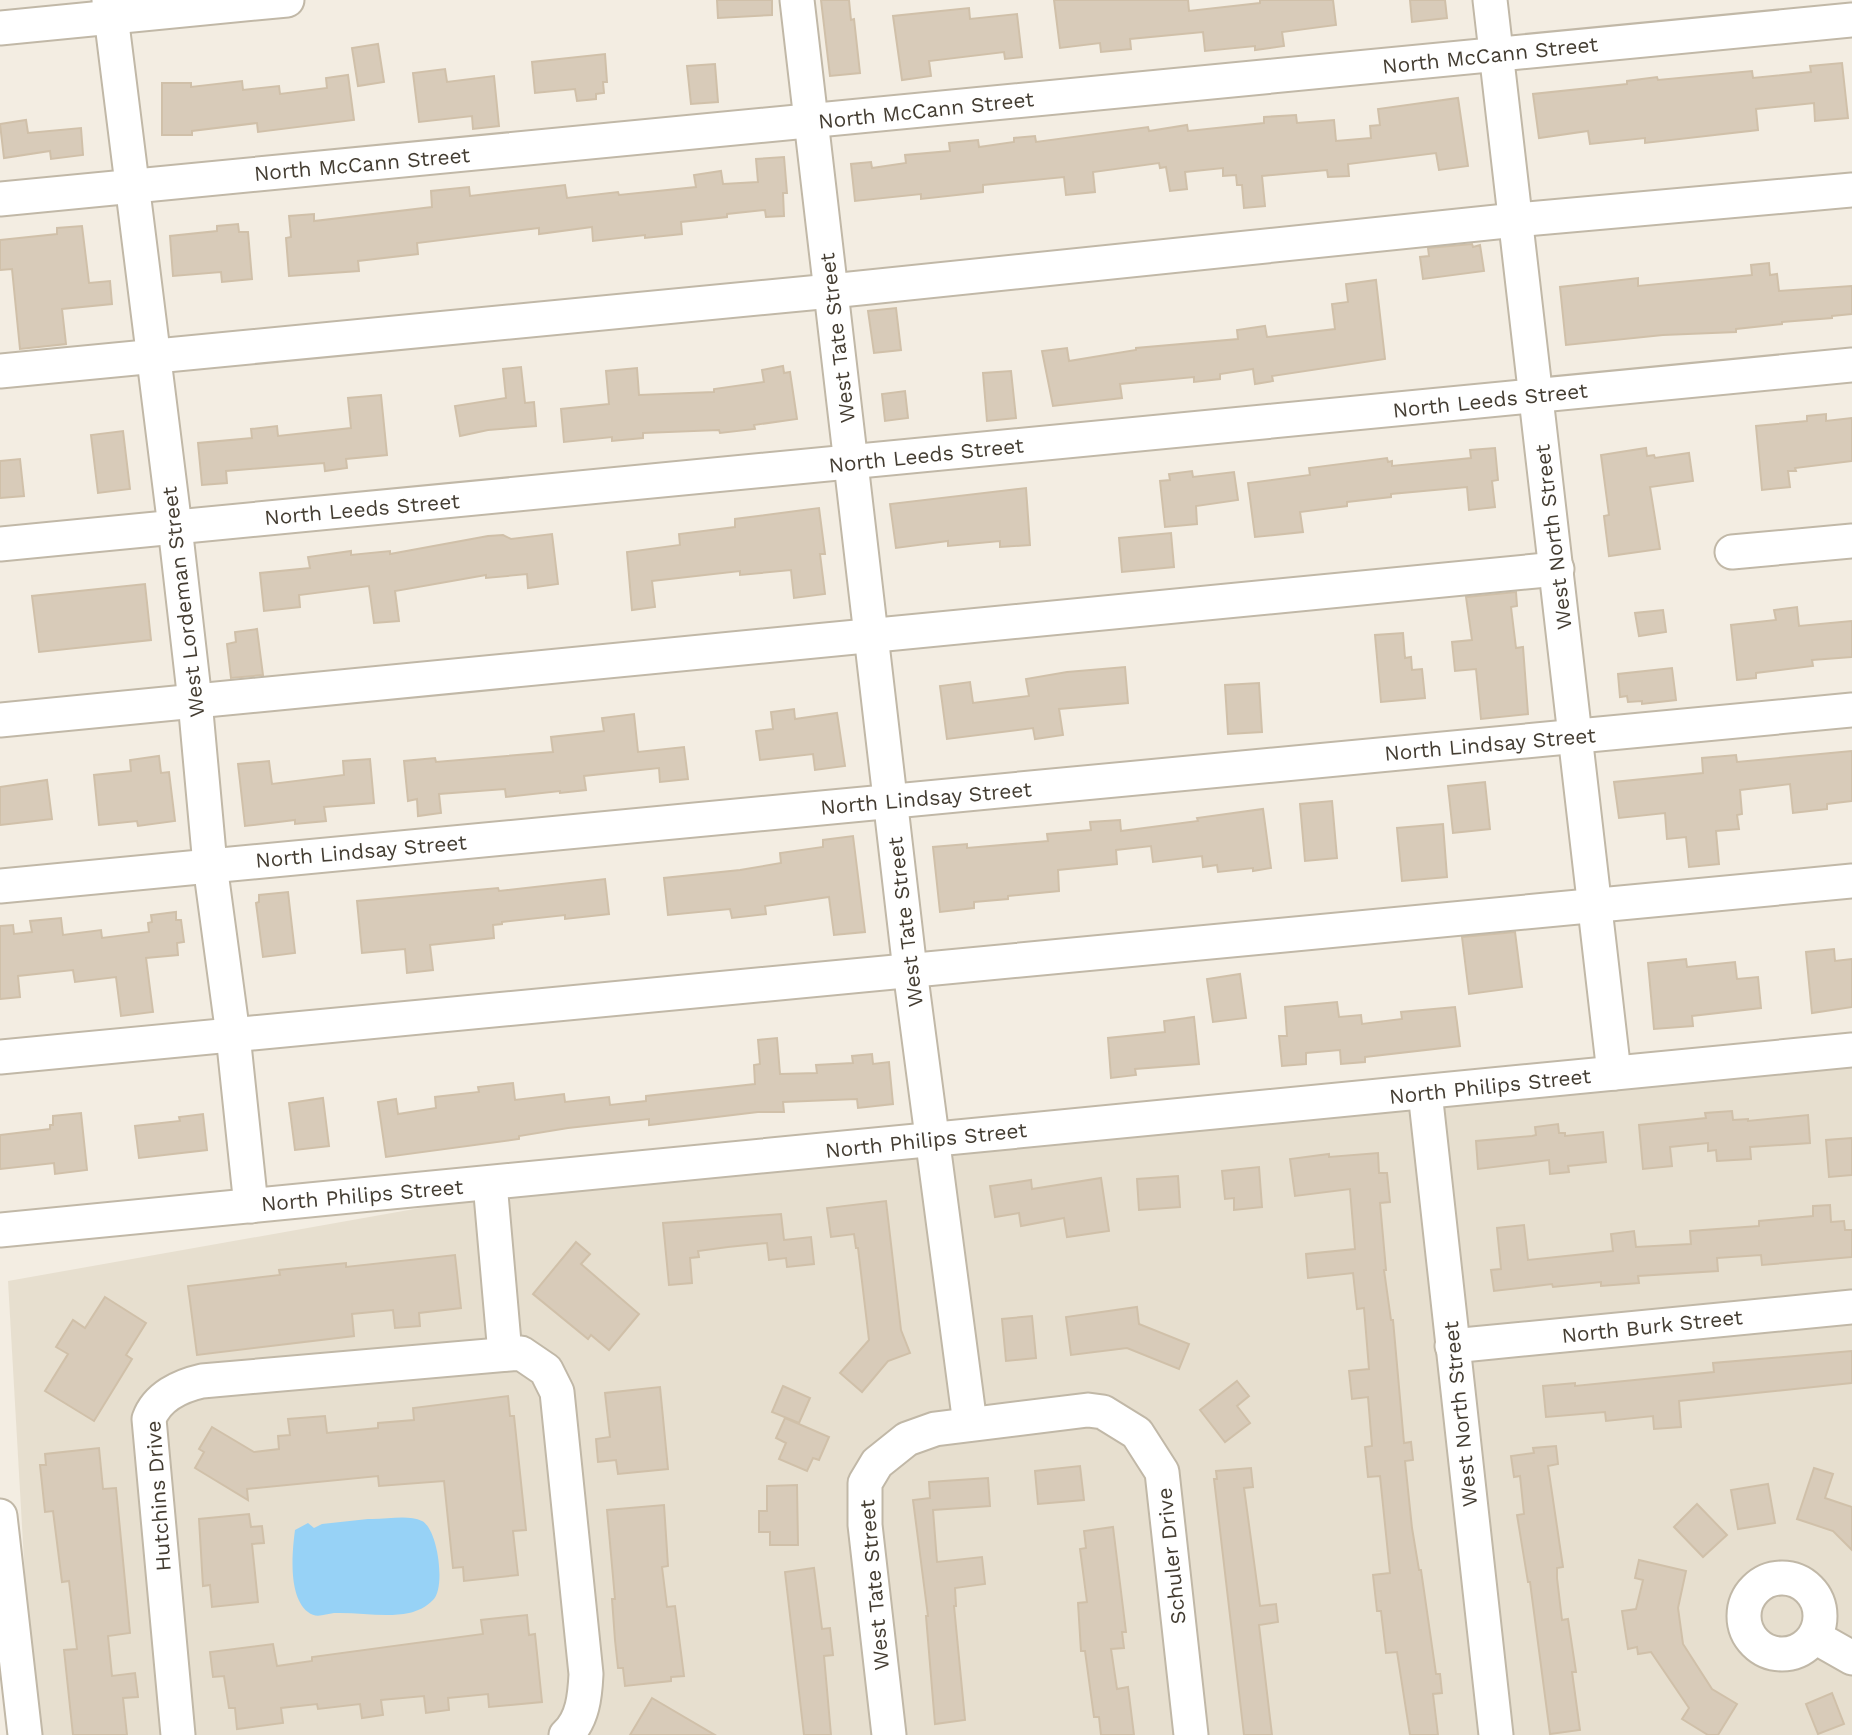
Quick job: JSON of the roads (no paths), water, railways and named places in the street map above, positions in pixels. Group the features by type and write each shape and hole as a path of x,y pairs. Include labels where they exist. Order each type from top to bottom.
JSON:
{"street":[{"path":"0,28 110,8 286,0"},
{"name":"West Tate Street","path":"797,0 910,970 970,1424 935,1429 907,1439 877,1463 865,1483 865,1525 889,1735"},
{"name":"West North Street","path":"1490,0 1614,1073"},
{"name":"West Lordeman Street","path":"110,8 175,527 210,866 233,1035 251,1206"},
{"name":"North McCann Street","path":"0,199 1852,20"},
{"path":"0,371 831,291 1516,220 1852,190"},
{"name":"North Leeds Street","path":"0,544 1852,365"},
{"path":"1732,552 1852,541"},
{"path":"0,720 1557,569"},
{"name":"North Lindsay Street","path":"0,886 1852,710"},
{"path":"0,1057 1852,881"},
{"name":"North Philips Street","path":"0,1230 1852,1050"},
{"name":"West North Street","path":"1425,1092 1496,1735"},
{"path":"490,1183 505,1354"},
{"name":"North Burk Street","path":"1452,1346 1852,1307"},
{"name":"Hutchins Drive","path":"178,1735 149,1419 153,1407 183,1385 202,1381 521,1353 546,1370 557,1392 586,1674 585,1700 572,1730 566,1735"},
{"name":"Schuler Drive","path":"970,1424 1088,1410 1103,1412 1137,1433 1162,1472 1191,1735"},
{"path":"0,1516 25,1735"},
{"path":"1815,1637 1852,1658"}],"water":[{"path":"410,1518 422,1521 428,1526 436,1546 439,1572 439,1584 433,1600 419,1610 409,1613 311,1614 302,1605 294,1585 295,1530 308,1523 314,1528 322,1524"}]}
